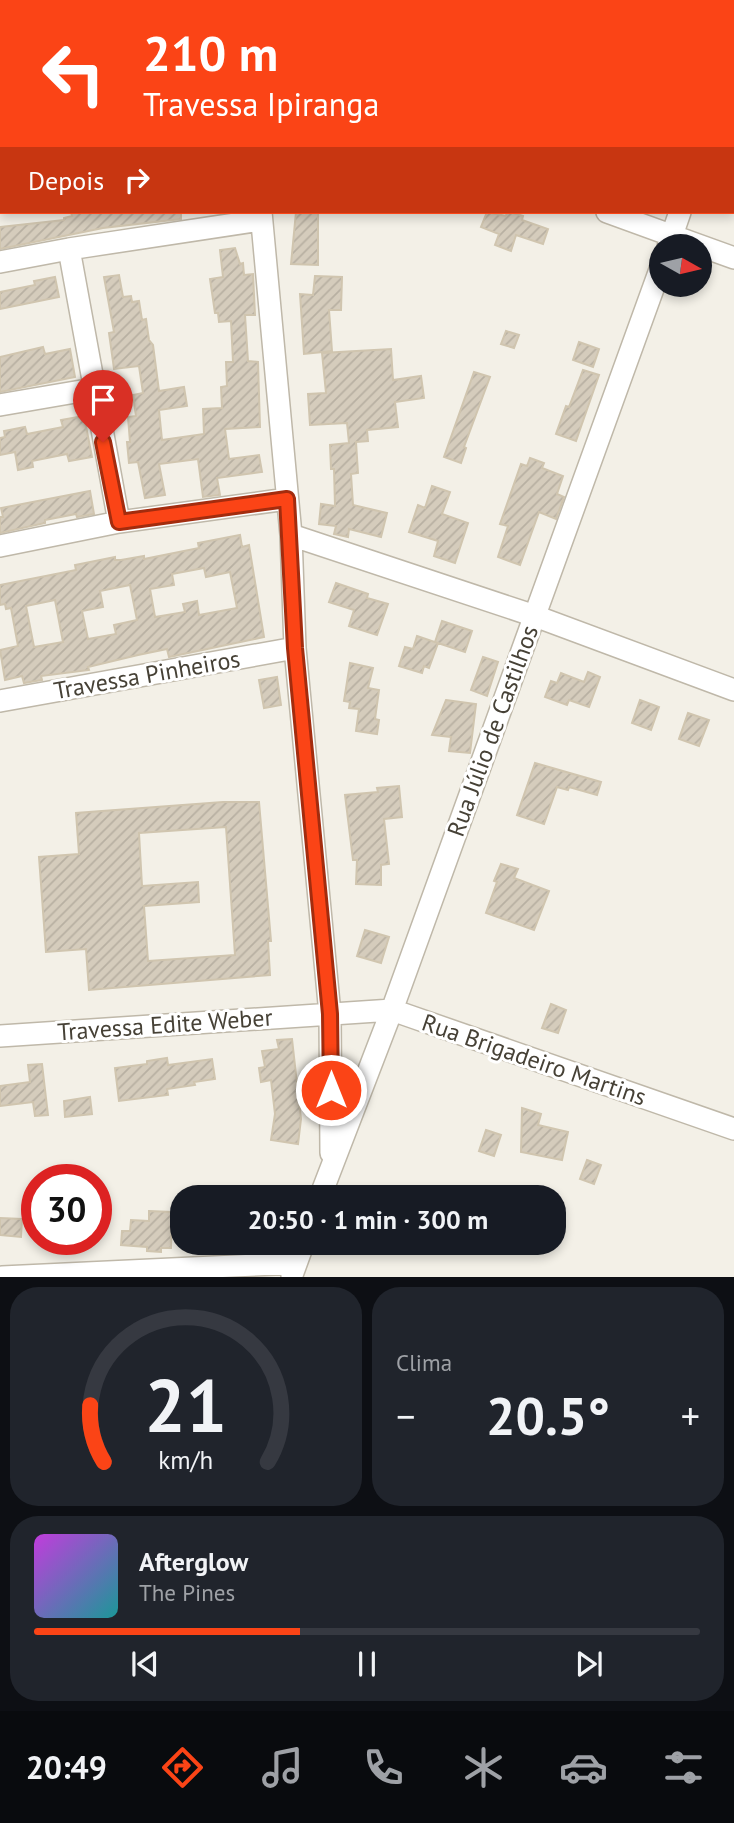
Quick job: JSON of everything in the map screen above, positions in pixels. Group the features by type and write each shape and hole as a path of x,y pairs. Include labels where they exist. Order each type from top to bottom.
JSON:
{"street":[{"path":"611,214 655,234"},
{"path":"672,234 679,214"},
{"path":"0,262 262,215 291,535 295,648 330,1014 331,1166"},
{"path":"69,249 119,522"},
{"path":"712,252 734,258"},
{"name":"Rua Júlio de Castilhos","path":"324,1185 392,1010 650,298"},
{"path":"0,405 93,389"},
{"path":"0,546 119,522 287,499"},
{"path":"291,535 535,616 734,690"},
{"name":"Travessa Pinheiros","path":"0,701 295,648"},
{"name":"Rua Brigadeiro Martins","path":"330,1014 392,1010 734,1129"},
{"name":"Travessa Edite Weber","path":"0,1036 330,1014"},
{"path":"2,1277 294,1270"}],"building":[{"path":"181,214 181,219 103,228 0,249 0,227 64,220 72,216"},
{"path":"296,214 318,214 318,265 291,264"},
{"path":"486,214 516,214 523,216 522,220 548,229 543,244 516,235 511,251 495,245 499,234 481,227"},
{"path":"235,248 240,264 243,263 244,275 253,274 255,315 245,315 248,361 258,362 260,427 225,429 229,459 259,455 262,472 217,478 220,495 203,497 198,459 159,464 165,495 145,498 138,462 129,463 127,442 130,442 128,417 136,416 133,395 143,393 139,366 114,369 109,333 114,332 104,277 119,275 123,297 131,296 132,302 139,301 142,320 146,319 149,340 153,345 159,391 184,387 187,406 159,410 162,440 204,434 203,409 222,408 221,387 227,386 226,362 233,362 231,321 219,322 210,279 223,277 220,250"},
{"path":"315,276 342,277 341,310 329,310 332,351 304,354 300,294 313,295"},
{"path":"55,277 59,297 0,309 0,292 35,285 34,281"},
{"path":"506,331 519,335 514,348 501,344"},
{"path":"579,342 599,349 593,367 573,360"},
{"path":"43,347 45,354 70,349 75,377 0,392 0,357"},
{"path":"391,349 393,380 421,376 424,398 395,402 398,427 367,430 368,441 356,442 358,473 351,474 353,505 387,513 381,537 349,529 348,537 334,534 336,526 319,524 321,504 335,506 330,445 349,443 347,423 310,425 308,394 326,393 322,353"},
{"path":"583,370 599,375 576,441 556,434"},
{"path":"474,372 490,377 464,447 466,448 461,463 444,457"},
{"path":"84,416 92,457 69,461 67,454 32,461 33,467 18,470 15,452 0,455 0,438 5,437 4,431 25,427 27,434 63,427 61,420"},
{"path":"530,458 544,463 542,468 563,476 557,494 564,497 556,519 539,512 520,565 498,557 508,526 500,524 521,464 527,466"},
{"path":"432,486 450,492 442,514 468,523 455,563 434,556 438,541 409,532 418,505 425,508"},
{"path":"90,491 94,514 77,517 76,514 45,520 45,523 0,533 0,517 3,517 1,508"},
{"path":"240,535 242,547 249,545 264,637 169,657 167,649 88,667 89,670 41,676 42,680 24,683 22,676 5,680 0,650 18,646 11,608 6,609 5,604 0,605 0,585 76,570 75,565 115,557 115,560 121,560 144,556 144,559 199,548 198,543","holes":["204,568 206,577 230,572 237,608 199,615 197,601 183,604 185,612 155,617 150,589 174,585 172,574","130,585 137,620 114,625 116,634 88,639 82,611 103,607 100,591","55,600 63,642 34,647 26,606"]},
{"path":"336,583 368,594 367,598 388,604 377,635 349,626 354,610 329,602"},
{"path":"442,621 472,631 465,652 435,642"},
{"path":"417,636 438,643 429,668 424,666 422,673 399,666 405,647 413,649"},
{"path":"483,657 498,662 487,696 471,690"},
{"path":"350,663 373,668 368,688 379,690 375,719 379,720 377,734 356,731 359,709 349,708 350,702 344,701"},
{"path":"588,672 600,677 589,707 569,700 567,705 545,697 551,681 557,683 561,673 584,682"},
{"path":"277,677 281,705 264,708 259,680"},
{"path":"446,700 476,704 470,753 449,751 451,737 432,735"},
{"path":"640,700 659,707 651,730 632,723"},
{"path":"688,713 709,720 699,746 679,739"},
{"path":"535,763 601,782 597,795 569,787 568,790 557,787 544,824 517,815"},
{"path":"399,786 402,817 384,819 389,864 381,865 381,885 356,884 357,860 353,860 345,795 378,792 377,788"},
{"path":"223,802 259,802 271,941 268,941 270,975 89,990 86,949 46,952 39,857 79,854 76,813","holes":["226,827 235,955 148,961 144,906 199,902 198,882 142,886 139,833"]},
{"path":"501,864 518,869 514,878 549,891 534,930 486,913"},
{"path":"365,930 389,937 381,963 357,956"},
{"path":"551,1004 566,1010 558,1033 542,1028"},
{"path":"292,1039 301,1119 298,1144 271,1140 275,1114 271,1080 261,1082 259,1068 265,1067 262,1051 279,1049 277,1040"},
{"path":"167,1058 168,1065 212,1059 215,1079 167,1089 168,1095 119,1101 115,1068 147,1064 147,1061"},
{"path":"42,1064 48,1115 35,1116 33,1102 0,1106 0,1086 30,1082 28,1065"},
{"path":"90,1097 92,1114 65,1117 64,1101"},
{"path":"522,1108 541,1114 538,1125 568,1132 562,1160 521,1152"},
{"path":"486,1130 501,1135 494,1156 479,1151"},
{"path":"587,1160 601,1165 594,1184 580,1179"},
{"path":"149,1211 170,1212 170,1248 161,1248 161,1252 147,1251 147,1247 121,1245 122,1231 130,1231 131,1220 149,1221"},
{"path":"0,1218 21,1219 21,1237 0,1235"}],"route":[{"path":"103,442 119,522 287,499 295,648 330,1014 331,1090"}]}
